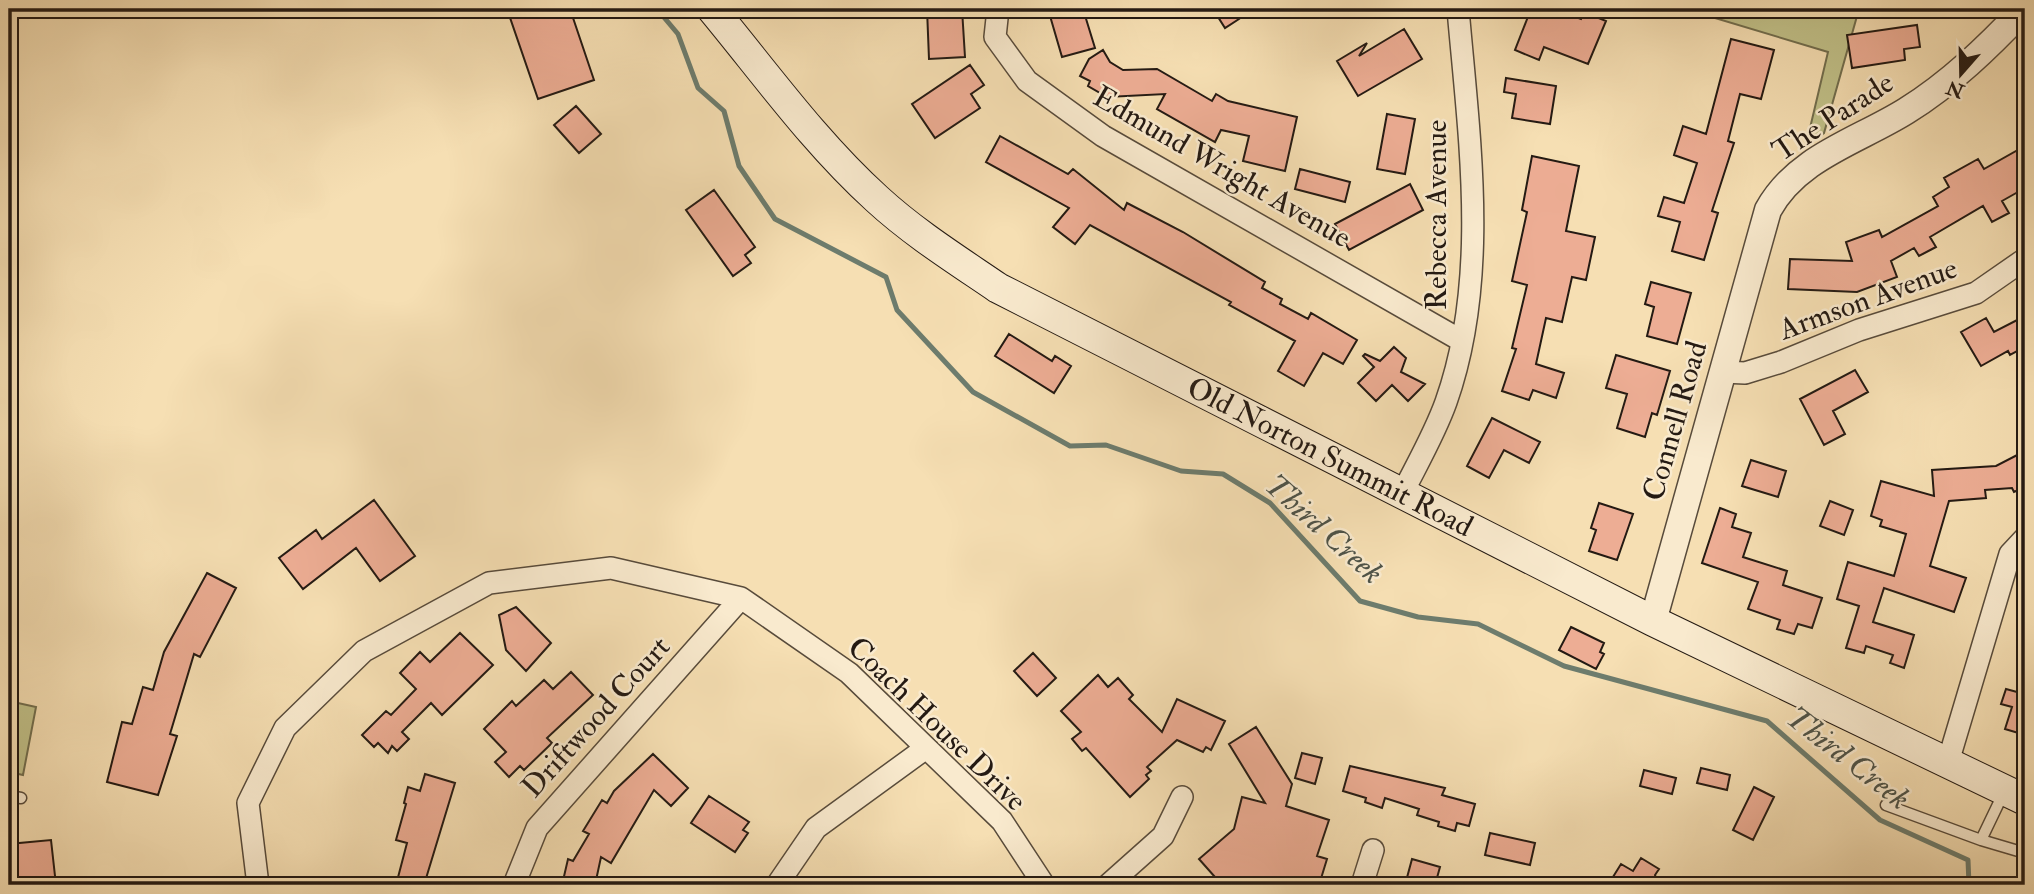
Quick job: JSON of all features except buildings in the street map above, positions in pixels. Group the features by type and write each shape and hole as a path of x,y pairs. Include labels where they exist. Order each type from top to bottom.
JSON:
{"main road":[{"name":"Old Norton Summit Road","path":"712,9 833,156 878,200 932,244 998,288 1653,621 2015,795"}],"street":[{"name":"Edmund Wright Avenue","path":"998,9 995,37 1027,81 1102,136 1462,341"},
{"name":"Rebecca Avenue","path":"1402,494 1446,402 1470,298 1471,165 1458,9"},
{"name":"The Parade","path":"1762,241 1769,210 1789,180 1812,162 1908,110 1975,57 2024,9"},
{"name":"Connell Road","path":"1653,621 1762,241"},
{"name":"Armson Avenue","path":"1723,372 1745,373 1781,362 1859,330 1976,293 2025,259"},
{"path":"1948,762 2010,554 2025,538"},
{"name":"Coach House Drive","path":"258,885 248,803 285,728 364,652 489,583 611,568 741,598 849,673 1002,821 1044,885"},
{"name":"Driftwood Court","path":"514,885 537,828 741,598"},
{"path":"777,885 816,828 926,748"},
{"path":"1108,885 1163,836 1182,797"},
{"path":"1362,885 1373,850"}],"lane":[{"path":"1981,840 2015,795"},
{"path":"9,796 21,798"},
{"path":"1886,805 2025,853"}],"green space":[{"path":"1685,9 1859,9 1824,133 1806,145 1828,52"},
{"path":"9,701 36,707 23,775 9,772"}],"waterway":[{"name":"Third Creek","path":"657,9 678,34 698,88 724,111 739,166 775,219 886,277 897,310 973,392 1070,446 1106,445 1181,471 1223,474 1270,503 1360,601 1418,617 1478,624 1564,666 1767,721 1880,820 1968,860 1969,885"}]}
